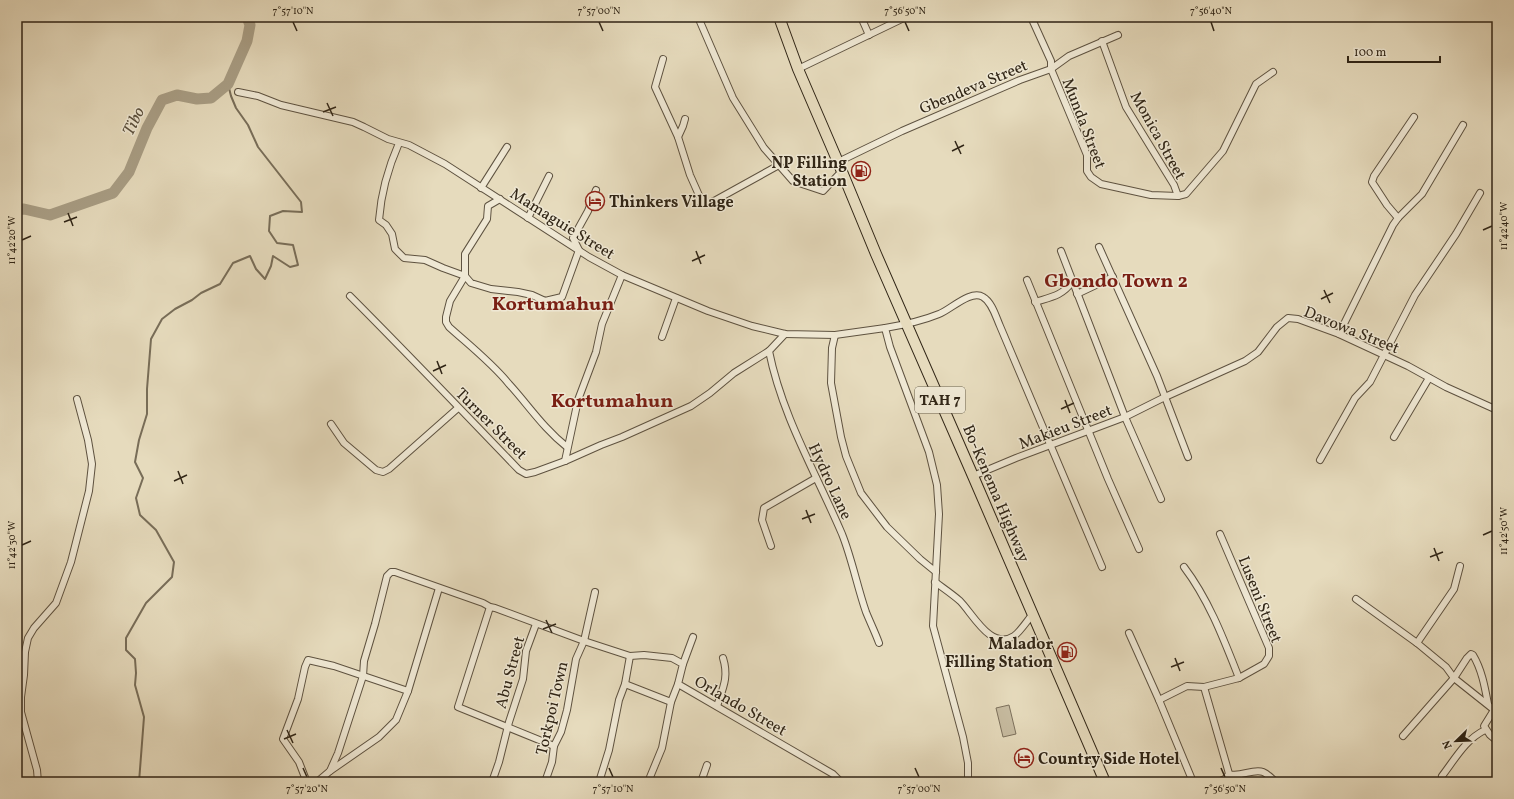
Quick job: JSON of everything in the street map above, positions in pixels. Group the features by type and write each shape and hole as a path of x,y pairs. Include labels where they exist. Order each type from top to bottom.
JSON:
{"highway":[{"name":"Bo-Kenema Highway","path":"779,17 798,69 1105,782"}],"street":[{"path":"698,17 733,98 764,148 792,181 823,191 840,166"},
{"path":"861,17 869,35"},
{"path":"798,69 906,17"},
{"name":"Munda Street","path":"1031,17 1051,61 1051,69 1087,155 1087,171 1091,177 1101,184 1151,194 1178,196"},
{"name":"Gbendeva Street","path":"840,166 902,131 1020,80 1051,69 1069,56 1118,35"},
{"name":"Monica Street","path":"1102,42 1126,107 1174,185 1178,196"},
{"path":"663,59 655,87 678,137 699,201 709,203 714,201 779,165"},
{"path":"1178,196 1186,194 1223,151 1256,84 1274,72"},
{"name":"Mamaguie Street","path":"238,92 258,96 281,105 353,122 364,126 388,140 409,145 438,160 579,250 622,275 708,311 752,326 785,334 835,335 907,324 941,314 958,302 976,294 982,296 988,301 1000,326 1051,445"},
{"path":"1398,218 1386,205 1372,182 1374,176 1414,117"},
{"path":"678,137 685,119"},
{"path":"1339,334 1393,225 1422,194 1463,125"},
{"path":"399,143 392,159 380,199 379,220 386,225 392,234 395,249 404,258 426,260 465,276 471,283 491,289 532,295 545,301 562,297 579,250 573,238 588,211 596,190"},
{"path":"481,188 507,147"},
{"path":"528,218 549,176"},
{"path":"1320,460 1355,398 1370,382 1415,295 1456,234 1480,193"},
{"path":"500,199 488,206 487,218 465,254 465,276 450,301 446,322 509,383 540,421 567,447"},
{"path":"1099,247 1157,376 1188,457"},
{"path":"1061,251 1072,282 1089,320 1125,417 1161,499"},
{"path":"565,461 578,400 596,352 602,324 622,275"},
{"path":"1077,294 1113,277"},
{"path":"1027,280 1088,432 1139,549"},
{"path":"1035,302 1057,295 1066,290 1072,282"},
{"name":"Turner Street","path":"350,296 458,408 520,470 526,474 565,461 691,406 710,393 734,373 769,351"},
{"path":"662,337 676,298"},
{"name":"Davowa Street","path":"1165,397 1245,361 1258,352 1276,327 1288,318 1298,319 1339,334 1497,410"},
{"path":"885,328 890,347 929,452 937,485 939,514 933,626 963,737 968,763 968,782"},
{"path":"769,351 785,334"},
{"path":"835,335 832,348 832,383 841,437 846,456 861,493 887,527 920,559 936,572"},
{"name":"Hydro Lane","path":"769,351 774,375 790,419 805,456 826,496 847,547 866,612 879,643"},
{"path":"1394,437 1428,378"},
{"name":"Makieu Street","path":"974,476 1125,417 1165,397"},
{"path":"38,782 37,770 21,712 25,652 28,638 34,628 56,603 71,562 89,491 92,464 88,440 77,399"},
{"path":"331,424 344,443 376,470 383,472 458,408"},
{"path":"1051,445 1102,567"},
{"path":"771,546 762,520 764,508 816,478"},
{"name":"Luseni Street","path":"1159,700 1187,686 1204,687 1239,678 1264,664 1269,656 1269,648 1220,534"},
{"path":"1417,643 1454,589 1460,566"},
{"path":"1184,567 1194,580 1209,608 1239,678"},
{"name":"Orlando Street","path":"363,676 364,661 387,576 391,572 394,572 483,603 536,624 630,656 644,655 672,658 683,664 678,684 833,774 841,782"},
{"path":"935,582 959,600 983,629 994,638 1003,640 1014,636 1032,615"},
{"path":"317,782 330,771 379,737 396,720 408,691 439,588"},
{"name":"Torkpoi Town","path":"545,782 552,762 554,746 561,732 567,710 576,659 584,641 595,592"},
{"path":"1356,599 1417,643 1446,667 1454,678 1488,704 1495,707 1484,726 1486,730 1497,740"},
{"name":"Abu Street","path":"490,607 458,706 554,746"},
{"name":"Abu Street","path":"508,726 523,679 526,651 536,624"},
{"path":"1129,633 1193,782"},
{"path":"683,664 693,637"},
{"path":"1403,736 1454,678 1470,654 1473,655 1485,686 1488,704"},
{"path":"599,782 609,750 619,700 625,684 630,656"},
{"path":"717,706 726,682 726,667 723,658"},
{"path":"306,782 299,762 283,739 298,699 308,660 334,666 408,691"},
{"path":"330,771 338,753 363,676"},
{"path":"625,684 670,702"},
{"path":"648,782 662,748 670,702 678,684"},
{"path":"1204,687 1226,759 1228,774 1225,779 1218,782"},
{"path":"492,782 499,762 508,726"},
{"path":"1442,776 1469,740 1486,730"},
{"path":"701,782 707,765"},
{"path":"1228,774 1234,776 1257,771 1264,772 1276,782"}],"shaded area":[{"path":"1009,705 1016,734 1003,737 996,708"}],"waterway":[{"name":"Tibo","path":"17,210 24,209 50,215 113,193 129,172 147,128 162,100 177,95 197,99 211,98 228,84 247,41 250,25 247,17"},
{"path":"139,782 144,717 135,685 135,659 126,650 126,638 146,603 172,577 174,562 156,530 140,515 136,498 143,478 135,462 139,440 147,414 147,389 151,339 162,319 201,293 220,284 233,263 250,256 256,269 265,279 271,266 273,256 290,267 298,265 293,245 277,243 269,231 270,216 283,211 302,212 301,202 258,147 248,125 236,108 228,84"}],"place":[{"name":"NP Filling Station","path":"861,171"},
{"name":"Thinkers Village","path":"595,201"},
{"name":"Malador Filling Station","path":"1067,652"},
{"name":"Country Side Hotel","path":"1024,758"}],"district":[{"name":"Gbondo Town 2","path":"1116,280"},
{"name":"Kortumahun","path":"553,303"},
{"name":"Kortumahun","path":"612,400"}]}
